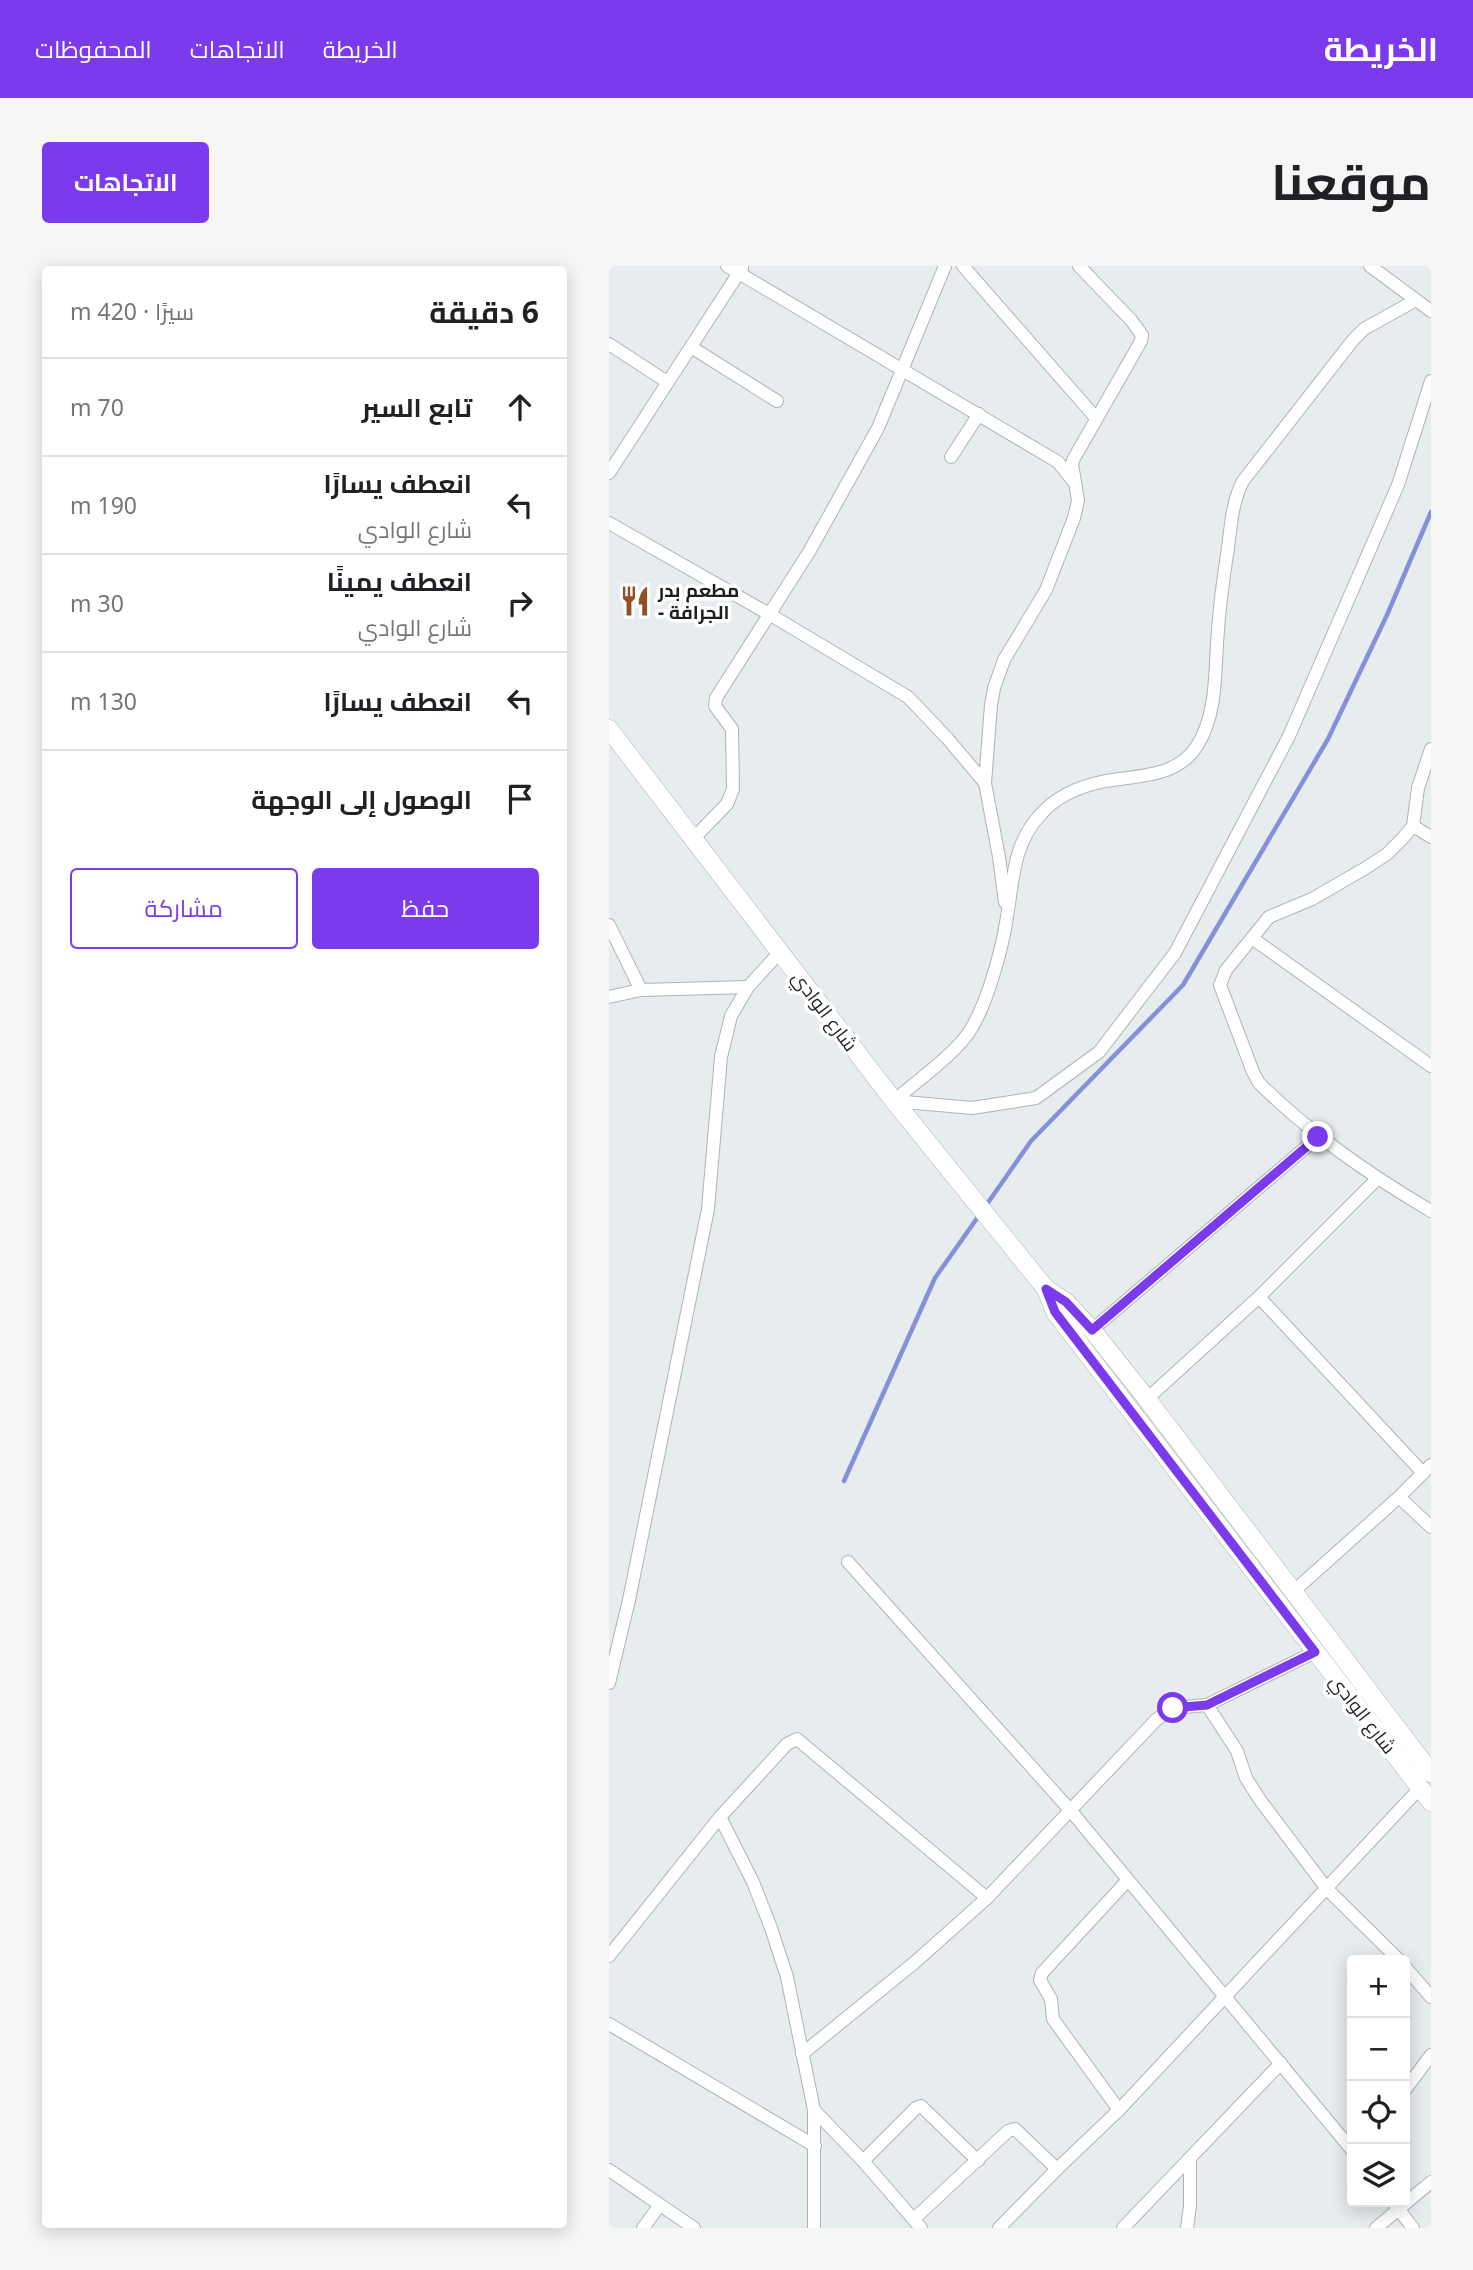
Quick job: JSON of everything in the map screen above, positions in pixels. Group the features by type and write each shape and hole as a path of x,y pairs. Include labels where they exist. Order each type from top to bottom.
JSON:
{"main road":[{"name":"شارع الوادي","path":"609,729 894,1101 1046,1289 1055,1312 1315,1652 1427,1775"},
{"name":"شارع الوادي","path":"1046,1289 1066,1302 1092,1330 1147,1399 1294,1591 1427,1775"}],"street":[{"path":"693,839 727,804 733,789 732,729 715,706 716,698 840,499 878,428 946,266"},
{"path":"963,266 1096,418"},
{"path":"1006,927 1003,882 985,783 994,688 1005,660 1046,590 1074,518 1078,500 1072,464 1142,335 1079,266"},
{"path":"1370,266 1431,311"},
{"path":"609,473 691,347 736,268 1058,462 1077,486"},
{"path":"894,1101 956,1047 981,1010 1006,927 1017,852 1040,815 1054,801 1071,792 1098,783 1154,775 1173,767 1197,746 1214,696 1224,576 1235,496 1243,481 1353,340 1364,329 1416,300"},
{"path":"609,344 667,382"},
{"path":"691,347 777,401"},
{"path":"894,1101 972,1108 1036,1098 1099,1052 1175,953 1289,736 1398,485 1431,381"},
{"path":"951,457 979,414"},
{"path":"1417,426 1431,414"},
{"path":"609,523 908,697 985,783"},
{"path":"1431,749 1418,788 1413,826 1402,839 1376,862 1312,898 1269,918 1226,970 1220,985 1259,1083 1318,1137 1377,1179 1431,1211"},
{"path":"1413,826 1431,837"},
{"path":"609,925 641,990"},
{"path":"1252,938 1431,1066"},
{"path":"609,1683 629,1600 708,1209 721,1057 731,1016 748,987 780,952"},
{"path":"609,997 641,990 748,987"},
{"path":"1092,1330 1318,1137"},
{"path":"1147,1399 1259,1297 1377,1179"},
{"path":"1259,1297 1427,1469 1294,1591"},
{"path":"1399,1497 1431,1527"},
{"path":"848,1562 1071,1811 1347,2144"},
{"path":"802,2054 915,1963 987,1898 1156,1720 1173,1708 1207,1705 1315,1652"},
{"path":"1207,1705 1237,1751 1246,1778 1327,1889 1394,1955"},
{"path":"609,1956 720,1817 787,1744 797,1739 987,1898"},
{"path":"999,2228 1057,2168 1119,2110 1226,1997 1327,1889 1427,1775"},
{"path":"720,1817 753,1882 772,1928 787,1977 814,2110 814,2228"},
{"path":"1119,2110 1053,2019 1051,1999 1040,1980 1042,1973 1127,1881"},
{"path":"1410,1973 1431,1997"},
{"path":"610,2028 815,2146"},
{"path":"1410,2083 1431,2055"},
{"path":"1123,2228 1281,2063"},
{"path":"863,2161 921,2106 978,2161"},
{"path":"814,2110 918,2224 978,2161 1008,2132 1015,2129 1057,2168"},
{"path":"1187,2228 1189,2160"},
{"path":"609,2170 694,2228"},
{"path":"1410,2197 1431,2182"},
{"path":"643,2228 659,2206"},
{"path":"1376,2228 1396,2207"},
{"path":"1398,2207 1413,2228"}],"waterway":[{"path":"985,1207 1031,1141 1183,985 1328,739 1387,615 1431,512"},
{"path":"844,1481 935,1278 980,1214"}],"place":[{"name":"مطعم بدر - الجرافة","path":"635,601"}],"route":[{"path":"1173,1708 1207,1705 1315,1652 1055,1312 1046,1289 1066,1302 1092,1330 1318,1137"}]}
